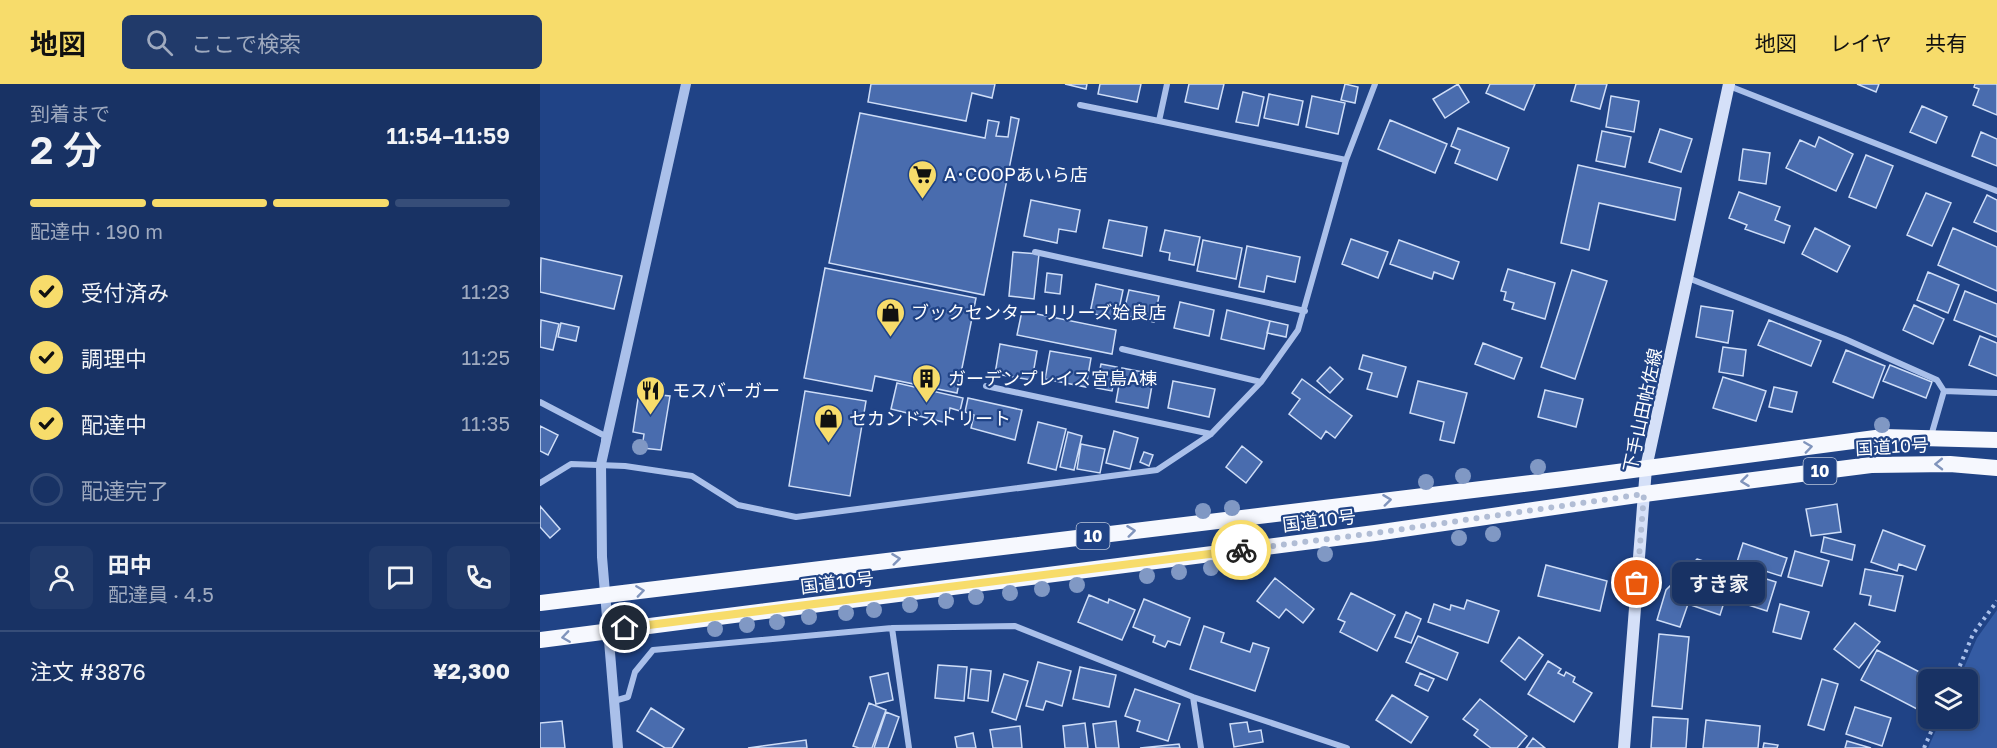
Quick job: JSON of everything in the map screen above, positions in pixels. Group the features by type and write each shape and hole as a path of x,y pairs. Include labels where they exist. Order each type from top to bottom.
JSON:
{"highway":[{"name":"国道10号","path":"540,603 1883,437 1997,440"},
{"name":"国道10号","path":"540,640 1363,535 1644,494 1872,465 1950,464 1997,468"}],"main road":[{"name":"下手山田帖佐線","path":"1623,748 1646,468 1729,85"}],"street":[{"path":"601,464 686,84"},
{"path":"1159,121 1167,84"},
{"path":"540,483 572,464 625,466 692,476 738,505 796,517 1158,470 1211,434 1261,382 1298,330 1346,160 1375,84"},
{"path":"1729,85 1997,191"},
{"path":"1080,105 1346,160"},
{"path":"1035,252 1305,311"},
{"path":"1688,278 1845,339 1936,380 1944,391"},
{"path":"1122,349 1261,382"},
{"path":"986,386 1211,434"},
{"path":"1944,391 1997,393"},
{"path":"1931,437 1944,391"},
{"path":"540,402 604,436 601,464 602,558 618,748"},
{"path":"613,701 628,697 635,672 652,650 892,628 1015,626 1193,697 1347,748"},
{"path":"892,628 909,748"},
{"path":"1193,697 1201,748"}],"path":[{"path":"1959,669 1973,634 1997,601"},
{"path":"1924,748 1932,729"}],"shaded area":[{"path":"1997,610 1997,748 1928,748 1937,729 1978,729 1978,669 1963,669 1977,638"}],"building":[{"path":"871,84 995,84 992,98 972,93 966,121 868,102"},
{"path":"1065,84 1087,84 1086,89"},
{"path":"1100,84 1141,84 1137,102 1098,94"},
{"path":"1189,84 1224,84 1218,109 1185,102"},
{"path":"1345,84 1358,87 1355,103 1341,100"},
{"path":"1458,84 1469,102 1445,118 1433,99"},
{"path":"1490,84 1535,84 1524,110 1486,93"},
{"path":"1576,84 1607,84 1600,109 1571,101"},
{"path":"1857,84 1879,84 1876,92"},
{"path":"1975,84 1997,84 1997,115 1973,105 1979,89 1974,87"},
{"path":"1243,92 1264,97 1258,126 1236,122"},
{"path":"1269,94 1303,101 1298,125 1264,118"},
{"path":"1312,96 1345,103 1338,134 1306,127"},
{"path":"1611,96 1639,101 1634,132 1606,127"},
{"path":"1922,106 1947,117 1936,143 1910,132"},
{"name":"A･COOPあいら店","path":"860,113 985,138 988,120 999,122 996,136 1008,137 1011,117 1019,119 984,295 829,263"},
{"path":"1390,120 1447,144 1435,173 1378,149"},
{"path":"1458,128 1509,148 1497,180 1455,163 1460,150 1451,146"},
{"path":"1660,129 1692,139 1681,172 1649,162"},
{"path":"1602,131 1631,137 1625,167 1596,161"},
{"path":"1981,132 1997,139 1997,166 1972,156"},
{"path":"1819,137 1853,154 1836,191 1786,168 1800,140 1815,147"},
{"path":"1743,149 1770,153 1766,184 1739,180"},
{"path":"1866,155 1893,166 1876,208 1849,197"},
{"path":"1578,165 1681,188 1675,220 1599,203 1589,250 1561,243"},
{"path":"1739,192 1780,207 1775,220 1790,226 1784,243 1745,229 1747,225 1729,218"},
{"path":"1926,193 1951,203 1932,246 1907,235"},
{"path":"1987,195 1997,200 1997,232 1974,222"},
{"path":"1031,200 1080,210 1076,232 1059,229 1057,243 1024,236"},
{"path":"1109,220 1147,227 1142,256 1103,248"},
{"path":"1815,228 1850,246 1837,272 1802,254"},
{"path":"1953,228 1997,247 1997,291 1938,265"},
{"path":"1165,230 1200,237 1194,265 1169,260 1170,253 1160,251"},
{"path":"1351,239 1388,252 1378,278 1342,264"},
{"path":"1203,240 1242,248 1236,279 1197,271"},
{"path":"1399,240 1459,262 1453,279 1434,272 1432,279 1390,264"},
{"path":"1247,246 1300,257 1295,282 1267,276 1264,292 1239,287"},
{"path":"1013,252 1039,254 1034,299 1009,296"},
{"path":"541,258 622,276 614,309 540,292"},
{"name":"ブックセンター リリーズ姶良店","path":"825,268 976,298 957,393 875,376 872,391 804,378"},
{"path":"1508,269 1555,283 1545,319 1512,309 1514,303 1504,300 1506,292 1501,291"},
{"path":"1572,270 1607,281 1575,379 1541,367"},
{"path":"1928,272 1959,285 1948,313 1917,300"},
{"path":"1047,273 1062,275 1060,294 1045,292"},
{"path":"1096,284 1123,290 1117,319 1090,313"},
{"path":"1129,290 1159,296 1154,322 1123,315"},
{"path":"1965,291 1997,304 1997,337 1954,320"},
{"path":"1180,302 1214,310 1209,336 1174,328"},
{"path":"1914,305 1944,319 1933,344 1903,330"},
{"path":"1701,306 1733,311 1728,343 1696,337"},
{"path":"1227,310 1270,321 1264,349 1221,339"},
{"path":"1022,311 1116,330 1112,354 1017,335"},
{"path":"541,320 559,324 553,350 540,347"},
{"path":"1769,320 1821,341 1811,366 1758,345"},
{"path":"1270,321 1288,325 1286,337 1267,333"},
{"path":"561,323 579,327 576,341 558,337"},
{"path":"1980,336 1997,343 1997,376 1969,365"},
{"path":"1483,343 1522,358 1514,379 1475,364"},
{"path":"1000,344 1037,351 1032,380 995,374"},
{"path":"1723,347 1746,350 1743,376 1719,372"},
{"path":"1846,350 1885,366 1873,398 1833,382"},
{"path":"1050,351 1091,358 1086,387 1045,379"},
{"path":"1363,355 1406,367 1397,397 1367,389 1372,373 1359,369"},
{"path":"1101,364 1117,367 1112,391 1096,388"},
{"path":"1890,365 1932,382 1926,398 1883,381"},
{"path":"1330,367 1343,379 1330,393 1317,381"},
{"path":"1122,368 1154,374 1148,408 1116,402"},
{"path":"1723,377 1766,391 1756,421 1713,408"},
{"path":"1302,379 1352,416 1335,438 1326,431 1321,439 1289,414 1300,399 1292,393"},
{"path":"1173,381 1215,389 1209,417 1168,408"},
{"path":"1418,381 1467,393 1454,443 1440,440 1444,422 1410,413"},
{"name":"ガーデンプレイス宮島A棟","path":"897,383 963,398 960,411 950,408 947,423 891,409"},
{"path":"1774,387 1797,392 1792,412 1769,407"},
{"path":"1545,390 1583,399 1576,427 1538,417"},
{"name":"セカンドストリート","path":"805,391 866,401 850,496 789,486"},
{"name":"モスバーガー","path":"651,394 670,396 661,450 642,448 644,434 633,432 638,399 649,401"},
{"path":"968,398 1022,410 1015,440 971,428 974,415 965,412"},
{"path":"1038,422 1066,429 1056,470 1028,463"},
{"path":"540,426 558,435 548,455 540,451"},
{"path":"1114,431 1138,438 1130,469 1106,463"},
{"path":"1068,432 1082,436 1074,470 1060,467"},
{"path":"1081,444 1105,449 1100,473 1077,469"},
{"path":"1242,446 1262,462 1246,483 1226,467"},
{"path":"1144,452 1153,455 1149,466 1140,462"},
{"path":"1837,504 1841,532 1811,536 1806,509"},
{"path":"540,506 560,529 550,538 540,527"},
{"path":"1883,530 1925,546 1916,570 1899,564 1897,571 1871,562"},
{"path":"1824,537 1855,545 1852,560 1821,552"},
{"path":"1743,543 1787,558 1781,576 1737,562"},
{"path":"1795,551 1829,561 1822,586 1788,577"},
{"path":"1697,559 1734,571 1720,615 1688,604 1680,627 1657,620 1666,590"},
{"path":"1546,565 1607,581 1600,611 1538,596"},
{"path":"1865,569 1903,576 1895,611 1869,605 1871,596 1860,594"},
{"path":"1744,572 1776,582 1767,611 1736,601"},
{"path":"1275,578 1314,609 1303,623 1286,609 1279,618 1257,601"},
{"path":"1351,593 1395,615 1377,651 1340,632 1345,622 1338,619"},
{"path":"1089,595 1108,603 1109,599 1135,610 1122,640 1078,622"},
{"path":"1144,599 1190,618 1180,645 1168,641 1165,647 1153,642 1155,636 1133,627"},
{"path":"1467,600 1499,611 1488,643 1428,622 1434,604 1450,610 1451,605 1464,609"},
{"path":"1780,604 1809,612 1801,639 1773,632"},
{"path":"1406,612 1421,619 1411,643 1395,637"},
{"path":"1855,623 1880,642 1859,668 1834,649"},
{"path":"1204,626 1224,633 1221,642 1250,652 1253,643 1269,648 1255,691 1190,669"},
{"path":"1659,634 1689,637 1682,709 1652,706"},
{"path":"1418,636 1458,653 1447,680 1406,662"},
{"path":"1519,637 1543,655 1525,680 1501,661"},
{"path":"1877,650 1918,671 1918,707 1917,709 1861,680"},
{"path":"1548,661 1561,669 1558,673 1564,676 1566,672 1575,677 1573,682 1592,693 1574,722 1528,694"},
{"path":"1038,662 1071,671 1062,706 1046,701 1043,710 1026,706"},
{"path":"938,665 967,667 964,701 935,698"},
{"path":"1080,667 1116,675 1109,707 1073,699"},
{"path":"971,669 991,671 988,701 968,698"},
{"path":"888,673 893,700 876,704 870,677"},
{"path":"1420,673 1434,679 1428,691 1415,685"},
{"path":"1004,674 1028,681 1016,720 992,712"},
{"path":"1822,679 1838,684 1824,730 1808,725"},
{"path":"1135,689 1180,704 1168,741 1137,731 1140,721 1125,716"},
{"path":"1392,695 1428,717 1411,743 1376,720"},
{"path":"1480,699 1527,736 1517,748 1491,748 1474,735 1478,730 1463,719"},
{"path":"869,703 886,710 872,748 859,748 853,746"},
{"path":"1855,707 1891,718 1882,746 1846,734"},
{"path":"651,708 684,729 672,748 665,748 637,731"},
{"path":"886,712 899,717 888,748 874,748"},
{"path":"1653,717 1688,719 1686,748 1651,748"},
{"path":"1706,720 1760,726 1758,748 1703,748"},
{"path":"562,721 565,748 540,748 540,723"},
{"path":"1116,721 1119,748 1096,748 1093,724"},
{"path":"1247,722 1249,732 1261,730 1263,742 1234,747 1230,724"},
{"path":"1085,723 1088,748 1065,748 1063,726"},
{"path":"1020,726 1022,748 993,748 990,730"},
{"path":"973,733 976,748 957,748 955,737"},
{"path":"1533,738 1545,748 1526,748"},
{"path":"806,740 807,748 748,748"},
{"path":"1847,741 1871,748 1845,748"},
{"path":"1764,743 1778,745 1777,748 1763,748"},
{"path":"1179,744 1180,748 1140,748"}],"way so far":[{"path":"1241,550 1644,494 1637,583"}],"place":[{"name":"A･COOPあいら店","path":"923,200"},
{"name":"ブックセンター リリーズ姶良店","path":"890,338"},
{"name":"ガーデンプレイス宮島A棟","path":"927,404"},
{"name":"モスバーガー","path":"651,416"},
{"name":"セカンドストリート","path":"828,444"},
{"name":"すき家","path":"1637,583"}],"route":[{"path":"625,628 1241,550"}]}
